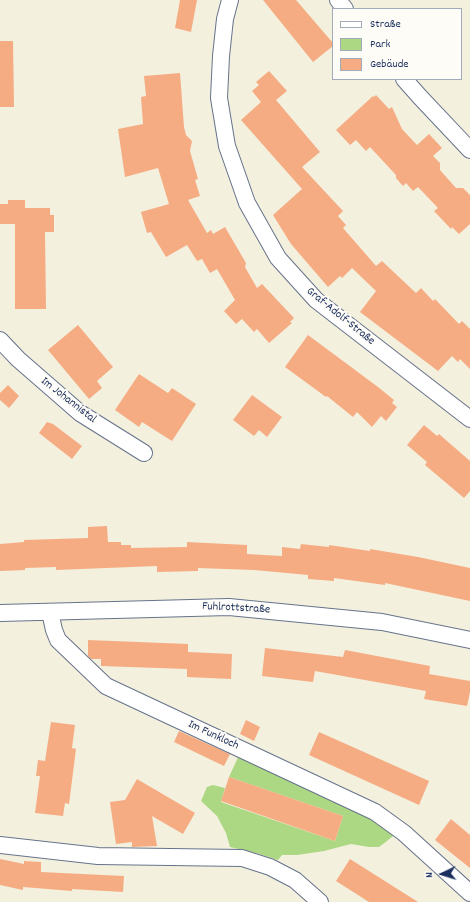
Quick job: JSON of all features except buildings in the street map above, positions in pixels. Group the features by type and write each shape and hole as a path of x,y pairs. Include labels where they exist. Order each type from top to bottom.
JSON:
{"street":[{"name":"Graf-Adolf-Straße","path":"230,0 221,56 219,98 227,146 247,203 274,252 316,300 470,419"},
{"path":"338,0 345,8"},
{"path":"405,80 470,150"},
{"name":"Im Johannistal","path":"0,340 18,359 80,413 144,453"},
{"name":"Fuhlrottstraße","path":"0,613 229,607 382,622 470,640"},
{"name":"Im Funkloch","path":"50,612 58,640 106,686 375,812 404,833 470,893"},
{"path":"0,845 98,856 242,858 270,866 295,880 320,902"}],"green space":[{"path":"239,755 371,817 396,834 379,847 351,844 324,851 297,855 282,855 278,860 230,847 226,833 217,816 201,801 207,787 213,785 225,788 221,802 335,841 343,816 229,777"}]}
